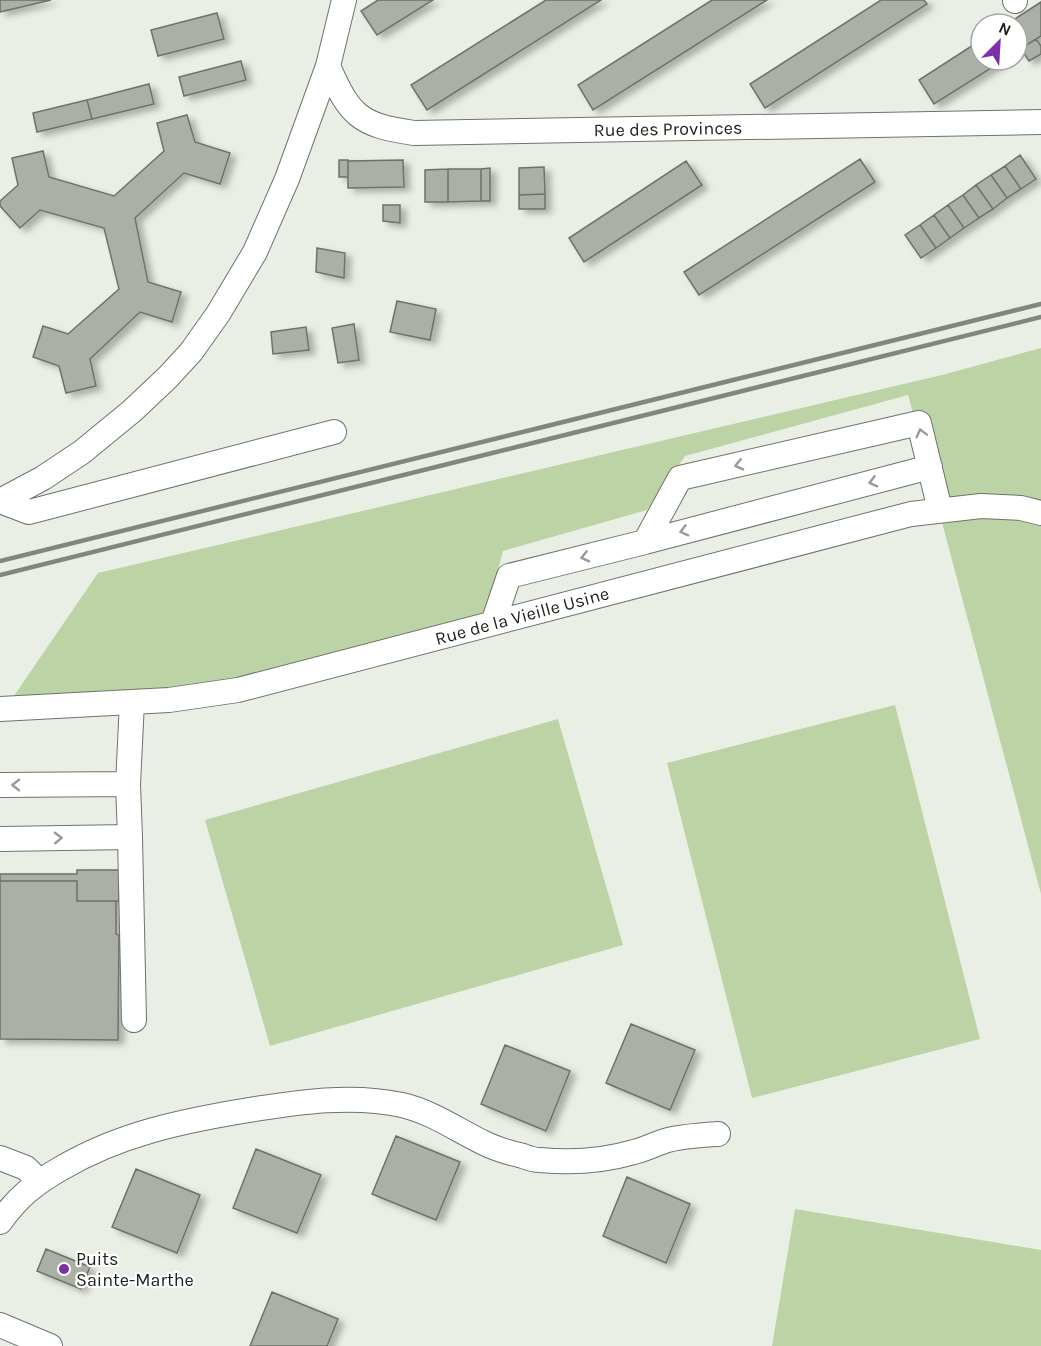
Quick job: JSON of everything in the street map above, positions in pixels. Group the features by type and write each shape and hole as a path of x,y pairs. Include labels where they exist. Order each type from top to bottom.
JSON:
{"street":[{"path":"0,501 43,478 82,452 132,411 191,352 218,314 255,252 287,179 328,66 344,0"},
{"name":"Rue des Provinces","path":"328,66 338,89 354,112 370,124 414,133 1041,122"},
{"path":"645,542 680,478 919,423 940,510"},
{"path":"0,501 29,512 334,432"},
{"path":"493,623 509,576 930,467"},
{"name":"Rue de la Vieille Usine","path":"0,709 169,700 238,690 911,514 981,506 1021,508 1041,513"},
{"path":"132,702 128,784 134,1020"},
{"path":"0,785 128,784"},
{"path":"0,839 130,837"},
{"path":"0,1222 26,1192 39,1181 82,1156 121,1139 165,1126 272,1106 352,1100 402,1105 421,1110 484,1143 537,1160 575,1162 601,1160 636,1152 669,1139 718,1134"},
{"path":"0,1158 26,1168 39,1181"},
{"path":"0,1325 50,1346"}],"green space":[{"path":"1041,348 1041,894 908,395 685,456 647,510 503,551 484,621 243,686 7,706 98,573 946,374"},
{"path":"895,705 980,1039 752,1098 667,763"},
{"path":"558,719 623,945 270,1046 205,820"},
{"path":"795,1209 1041,1250 1041,1346 772,1346"}],"building":[{"path":"0,0 51,0 0,12"},
{"path":"378,0 433,0 377,35 361,11"},
{"path":"546,0 601,0 427,110 411,85"},
{"path":"712,0 767,0 593,110 578,85"},
{"path":"881,0 924,0 927,4 765,108 750,84"},
{"path":"1041,2 1041,36 1029,44 1029,12 1026,12"},
{"path":"217,13 224,39 158,56 151,30"},
{"path":"1036,39 1041,46 1041,54 1029,61 1029,44"},
{"path":"969,48 969,72 985,72 934,104 919,80"},
{"path":"241,61 246,80 184,96 179,77"},
{"path":"149,84 154,104 92,119 87,100"},
{"path":"87,100 92,119 37,132 33,113"},
{"path":"187,115 195,142 230,153 220,184 184,173 135,218 148,282 181,292 172,322 140,312 90,359 96,386 66,393 59,366 33,357 43,326 68,334 119,289 104,228 40,210 20,228 0,206 0,201 18,185 12,158 43,151 49,177 114,196 164,151 157,123"},
{"path":"1020,155 1036,179 1021,189 1005,166"},
{"path":"860,159 875,182 699,295 684,272"},
{"path":"339,160 348,160 348,177 339,177"},
{"path":"403,160 404,187 348,188 348,161"},
{"path":"686,161 702,185 584,262 569,238"},
{"path":"1005,166 1021,189 1007,198 991,175"},
{"path":"544,167 545,194 519,195 519,168"},
{"path":"490,168 490,201 481,201 481,169"},
{"path":"448,169 448,202 425,202 425,170"},
{"path":"448,169 481,169 481,201 448,202"},
{"path":"991,175 1007,198 993,209 976,185"},
{"path":"976,185 993,209 979,218 963,195"},
{"path":"545,194 545,209 519,209 519,195"},
{"path":"963,195 979,218 964,228 948,205"},
{"path":"383,205 400,205 400,223 383,221"},
{"path":"948,205 964,228 950,238 934,215"},
{"path":"934,215 950,238 936,248 920,225"},
{"path":"920,225 936,248 921,258 905,235"},
{"path":"317,248 345,253 344,278 316,272"},
{"path":"397,301 436,309 430,340 390,332"},
{"path":"354,324 359,360 338,363 332,328"},
{"path":"306,327 309,350 273,354 271,332"},
{"path":"77,870 119,870 119,901 77,901 77,881 0,881 0,874 77,874"},
{"path":"0,881 77,881 77,901 116,901 116,934 119,935 118,1040 0,1039"},
{"path":"631,1024 695,1050 670,1110 606,1083"},
{"path":"505,1045 570,1071 546,1131 481,1104"},
{"path":"396,1136 460,1162 436,1220 372,1194"},
{"path":"256,1149 321,1175 297,1233 233,1208"},
{"path":"136,1169 200,1195 177,1253 112,1227"},
{"path":"627,1177 690,1204 666,1263 603,1236"},
{"name":"Puits Sainte-Marthe","path":"46,1249 90,1267 81,1289 37,1271"},
{"path":"272,1292 338,1319 327,1346 250,1346"}],"railway":[{"path":"0,561 1041,304"},
{"path":"0,575 1041,317"}],"place":[{"name":"Puits Sainte-Marthe","path":"64,1269"}]}
